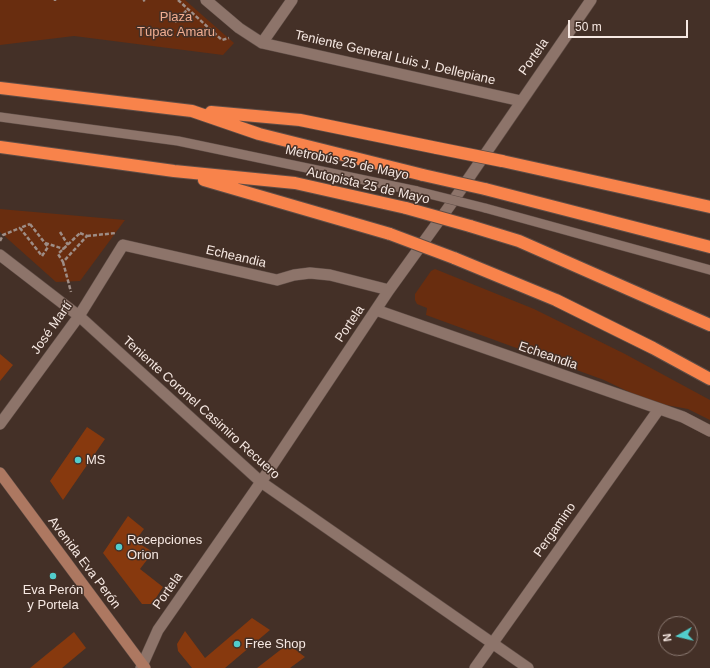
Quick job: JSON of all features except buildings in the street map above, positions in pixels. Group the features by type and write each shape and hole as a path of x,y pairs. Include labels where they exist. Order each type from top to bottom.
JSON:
{"highway":[{"name":"Autopista 25 de Mayo","path":"0,88 192,111 259,134 485,189 710,247"},
{"path":"192,111 300,120 502,161 710,207"},
{"name":"Autopista 25 de Mayo","path":"0,147 174,172 295,183 406,208 519,241 710,325"},
{"path":"174,172 390,234 454,258 556,300 653,348 710,379"}],"main road":[{"name":"Avenida Eva Perón","path":"0,474 143,667"}],"street":[{"path":"206,0 239,28 262,43 292,0"},
{"name":"Portela","path":"143,667 158,630 261,482 389,290 591,0"},
{"name":"Teniente General Luis J. Dellepiane","path":"262,43 521,101"},
{"name":"Echeandia","path":"123,245 277,280 294,275 310,273 330,275 389,290"},
{"name":"José Martí","path":"0,424 79,316 123,245"},
{"name":"Teniente Coronel Casimiro Recuero","path":"0,255 79,316 261,482 493,642 528,668"},
{"name":"Echeandia","path":"376,310 683,417 710,431"},
{"name":"Pergamino","path":"475,668 658,409"}],"lane":[{"name":"Metrobús 25 de Mayo","path":"0,117 178,141 418,191 710,270"},
{"name":"Metrobús 25 de Mayo","path":"682,263 710,274"}],"path":[{"path":"178,0 222,40 229,38 239,28"},
{"path":"175,22 188,9"},
{"path":"0,241 3,235 20,228 30,224 48,247 42,256 20,228"},
{"path":"60,232 68,244"},
{"path":"79,316 63,262 58,254 80,233 87,236 116,232 123,245"},
{"path":"63,262 87,236"},
{"path":"44,242 64,249"}],"green space":[{"name":"Plaza Túpac Amaru","path":"0,0 185,0 234,43 223,55 74,36 0,45"},
{"path":"0,209 125,220 80,281 56,282 0,232"},
{"path":"435,269 534,309 625,354 710,400 710,420 688,409 650,402 604,380 426,315 427,308 417,304 415,294 431,271"}],"place":[{"name":"MS","path":"78,460"},
{"name":"Recepciones Orion","path":"119,547"},
{"name":"Eva Perón y Portela","path":"53,576"},
{"name":"Free Shop","path":"237,644"}]}
